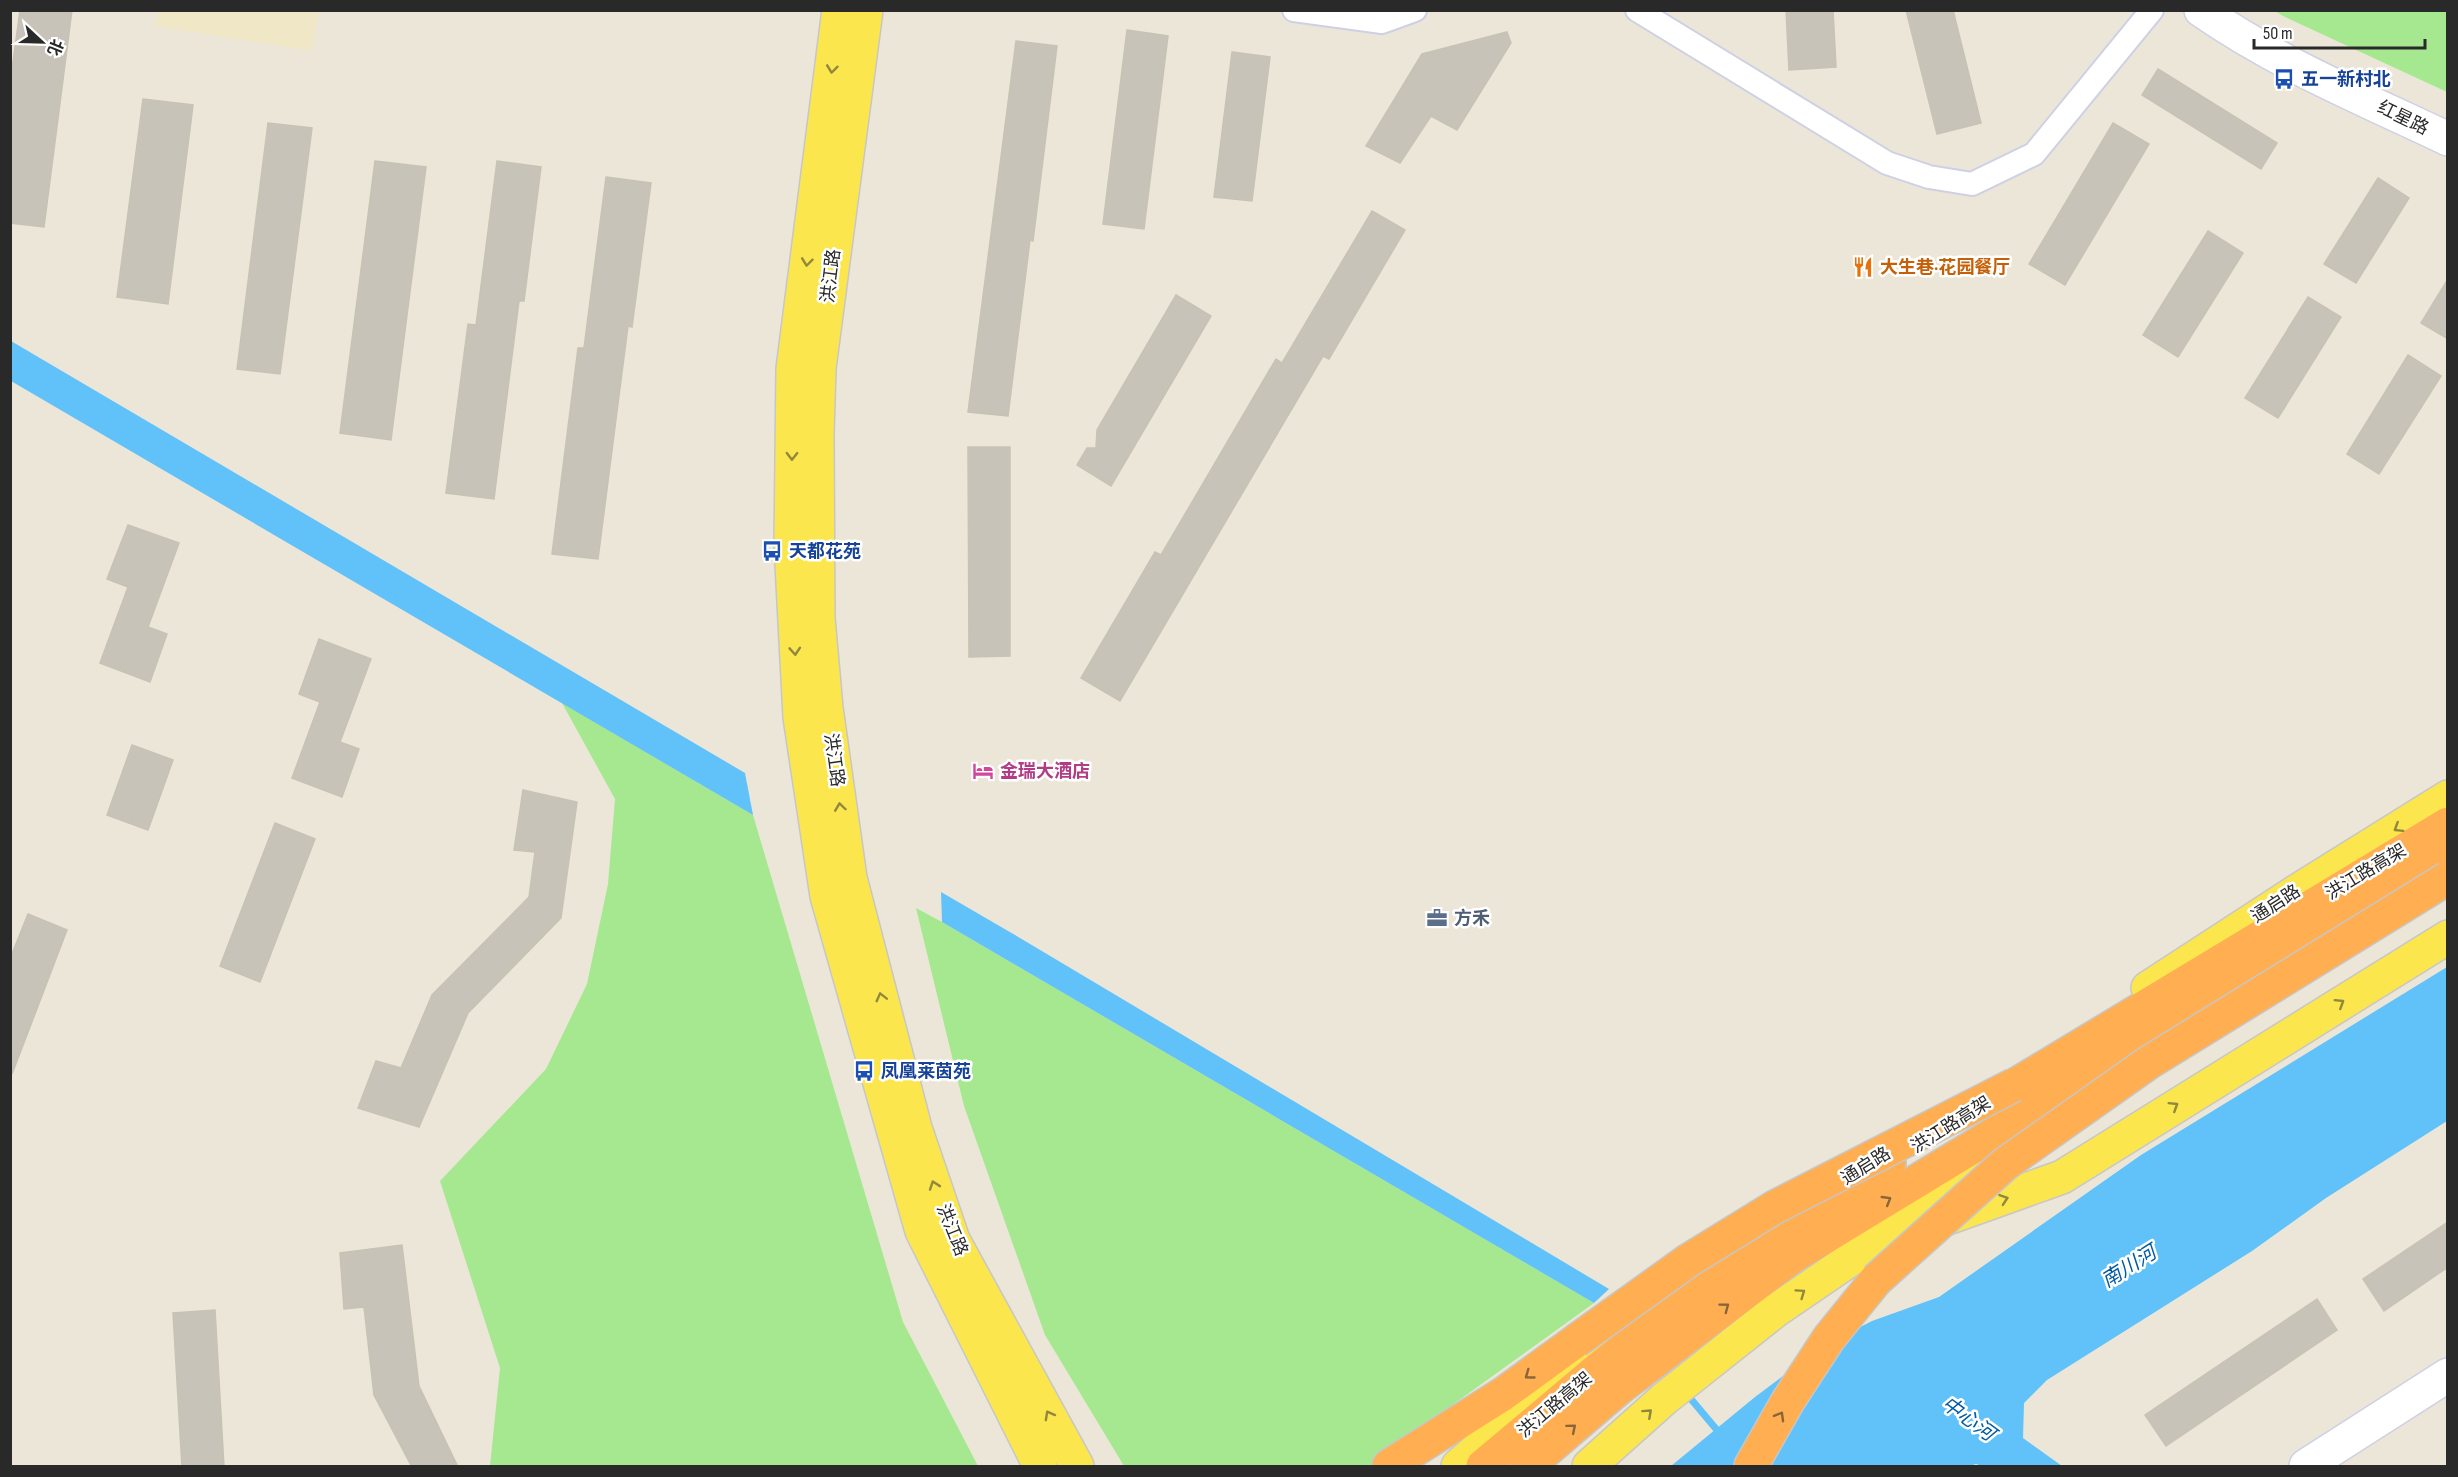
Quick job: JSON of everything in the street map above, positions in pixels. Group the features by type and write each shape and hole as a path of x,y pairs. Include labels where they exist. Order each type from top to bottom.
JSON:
{"highway":[{"name":"洪江路高架","path":"1483,1467 1596,1371 1713,1278 1855,1184 2014,1085 2448,824"},
{"name":"洪江路高架","path":"1528,1467 1618,1389 1792,1257 2448,858"},
{"path":"1751,1467 1788,1401 1829,1338 1876,1280 2005,1164 2148,1063 2448,878"},
{"path":"1389,1467 1503,1394 1689,1260 1775,1207 2014,1085"}],"main road":[{"name":"洪江路","path":"839,10 793,369 790,545 800,717 827,896 922,1231 1040,1467"},
{"name":"洪江路","path":"866,10 819,368 817,433 818,618 826,708 850,878 915,1128 953,1240 1077,1467"},
{"name":"红星路","path":"2201,10 2230,31 2290,64 2448,139"},
{"name":"红星路","path":"2237,10 2311,54 2448,120"},
{"name":"通启路","path":"1458,1467 1578,1362 1747,1239 2018,1072 2294,893 2448,797"},
{"path":"1589,1467 1674,1392 1775,1311 2234,998 2448,869"},
{"path":"1835,1270 1898,1236 2062,1177 2448,937"},
{"path":"2306,1467 2448,1375"}],"street":[{"path":"1294,10 1382,22 1415,10"},
{"path":"1637,10 1887,163 1929,177 1972,184 2034,154 2152,10"}],"shaded area":[{"path":"158,10 319,11 312,51 155,26"}],"green space":[{"path":"2275,11 2447,11 2447,92 2283,16"},
{"path":"562,703 753,815 903,1322 978,1466 490,1466 500,1368 440,1181 546,1069 587,984 608,884 615,799"},
{"path":"916,908 1594,1303 1408,1437 1378,1466 1124,1466 1045,1335 964,1106"}],"water":[{"path":"11,341 745,773 753,815 11,381"},
{"path":"941,892 1609,1289 1594,1303 942,922"},
{"path":"2447,967 2447,1121 2326,1198 2252,1251 2047,1380 2024,1403 2023,1438 2062,1466 1982,1466 1976,1464 1969,1466 1671,1466 1755,1397 1823,1346 1872,1321 1939,1297 2141,1155"}],"building":[{"path":"20,10 72,10 44,227 10,223 10,84"},
{"path":"1786,10 1833,10 1836,67 1789,70"},
{"path":"1906,10 1953,10 1981,123 1937,134"},
{"path":"1127,30 1168,36 1144,229 1103,224"},
{"path":"1507,32 1511,43 1457,130 1431,116 1400,163 1366,146 1422,54"},
{"path":"1016,41 1057,46 1033,241 1030,240 1008,416 968,412"},
{"path":"1232,52 1270,57 1252,201 1214,197"},
{"path":"2158,69 2277,143 2261,169 2142,95"},
{"path":"143,99 193,105 168,304 117,297"},
{"path":"268,123 312,128 280,374 237,369"},
{"path":"2113,123 2149,144 2065,285 2029,264"},
{"path":"375,161 426,167 391,440 340,433"},
{"path":"497,161 541,167 524,301 519,301 494,499 446,493 468,324 476,325"},
{"path":"606,177 651,183 632,327 628,326 598,559 552,554 578,348 584,348"},
{"path":"2378,178 2409,198 2356,283 2324,264"},
{"path":"1372,211 1405,230 1329,359 1323,356 1120,701 1081,678 1155,552 1161,555 1276,359 1282,363"},
{"path":"2208,231 2243,253 2178,357 2143,335"},
{"path":"2448,279 2448,339 2421,323"},
{"path":"1176,295 1211,316 1111,486 1077,465 1087,448 1096,448 1097,430"},
{"path":"2308,297 2341,317 2278,418 2245,398"},
{"path":"2408,355 2441,376 2379,474 2347,454"},
{"path":"968,447 1010,447 1010,656 969,657"},
{"path":"128,525 179,543 148,627 167,634 150,682 100,663 128,587 107,579"},
{"path":"319,639 371,659 340,742 359,749 342,797 292,778 320,702 299,694"},
{"path":"132,745 173,760 148,830 107,815"},
{"path":"523,790 577,802 561,918 468,1013 419,1127 358,1108 376,1061 401,1068 432,995 529,897 535,852 514,850"},
{"path":"275,823 315,839 260,982 220,966"},
{"path":"28,914 67,930 12,1074 10,959"},
{"path":"2448,1222 2448,1267 2384,1311 2363,1279"},
{"path":"402,1245 419,1386 458,1467 412,1467 374,1395 364,1307 344,1309 340,1253"},
{"path":"2317,1299 2337,1330 2166,1446 2145,1415"},
{"path":"215,1310 224,1467 182,1467 173,1313"}],"waterway":[{"path":"1685,1392 1722,1436"}],"place":[{"name":"五一新村北","path":"2284,79"},
{"name":"大生巷·花园餐厅","path":"1863,267"},
{"name":"天都花苑","path":"772,551"},
{"name":"金瑞大酒店","path":"983,771"},
{"name":"方禾","path":"1437,918"},
{"name":"凤凰莱茵苑","path":"864,1071"}],"water label":[{"name":"南川河","path":"2129,1267"},
{"name":"中心河","path":"1968,1419"}]}
